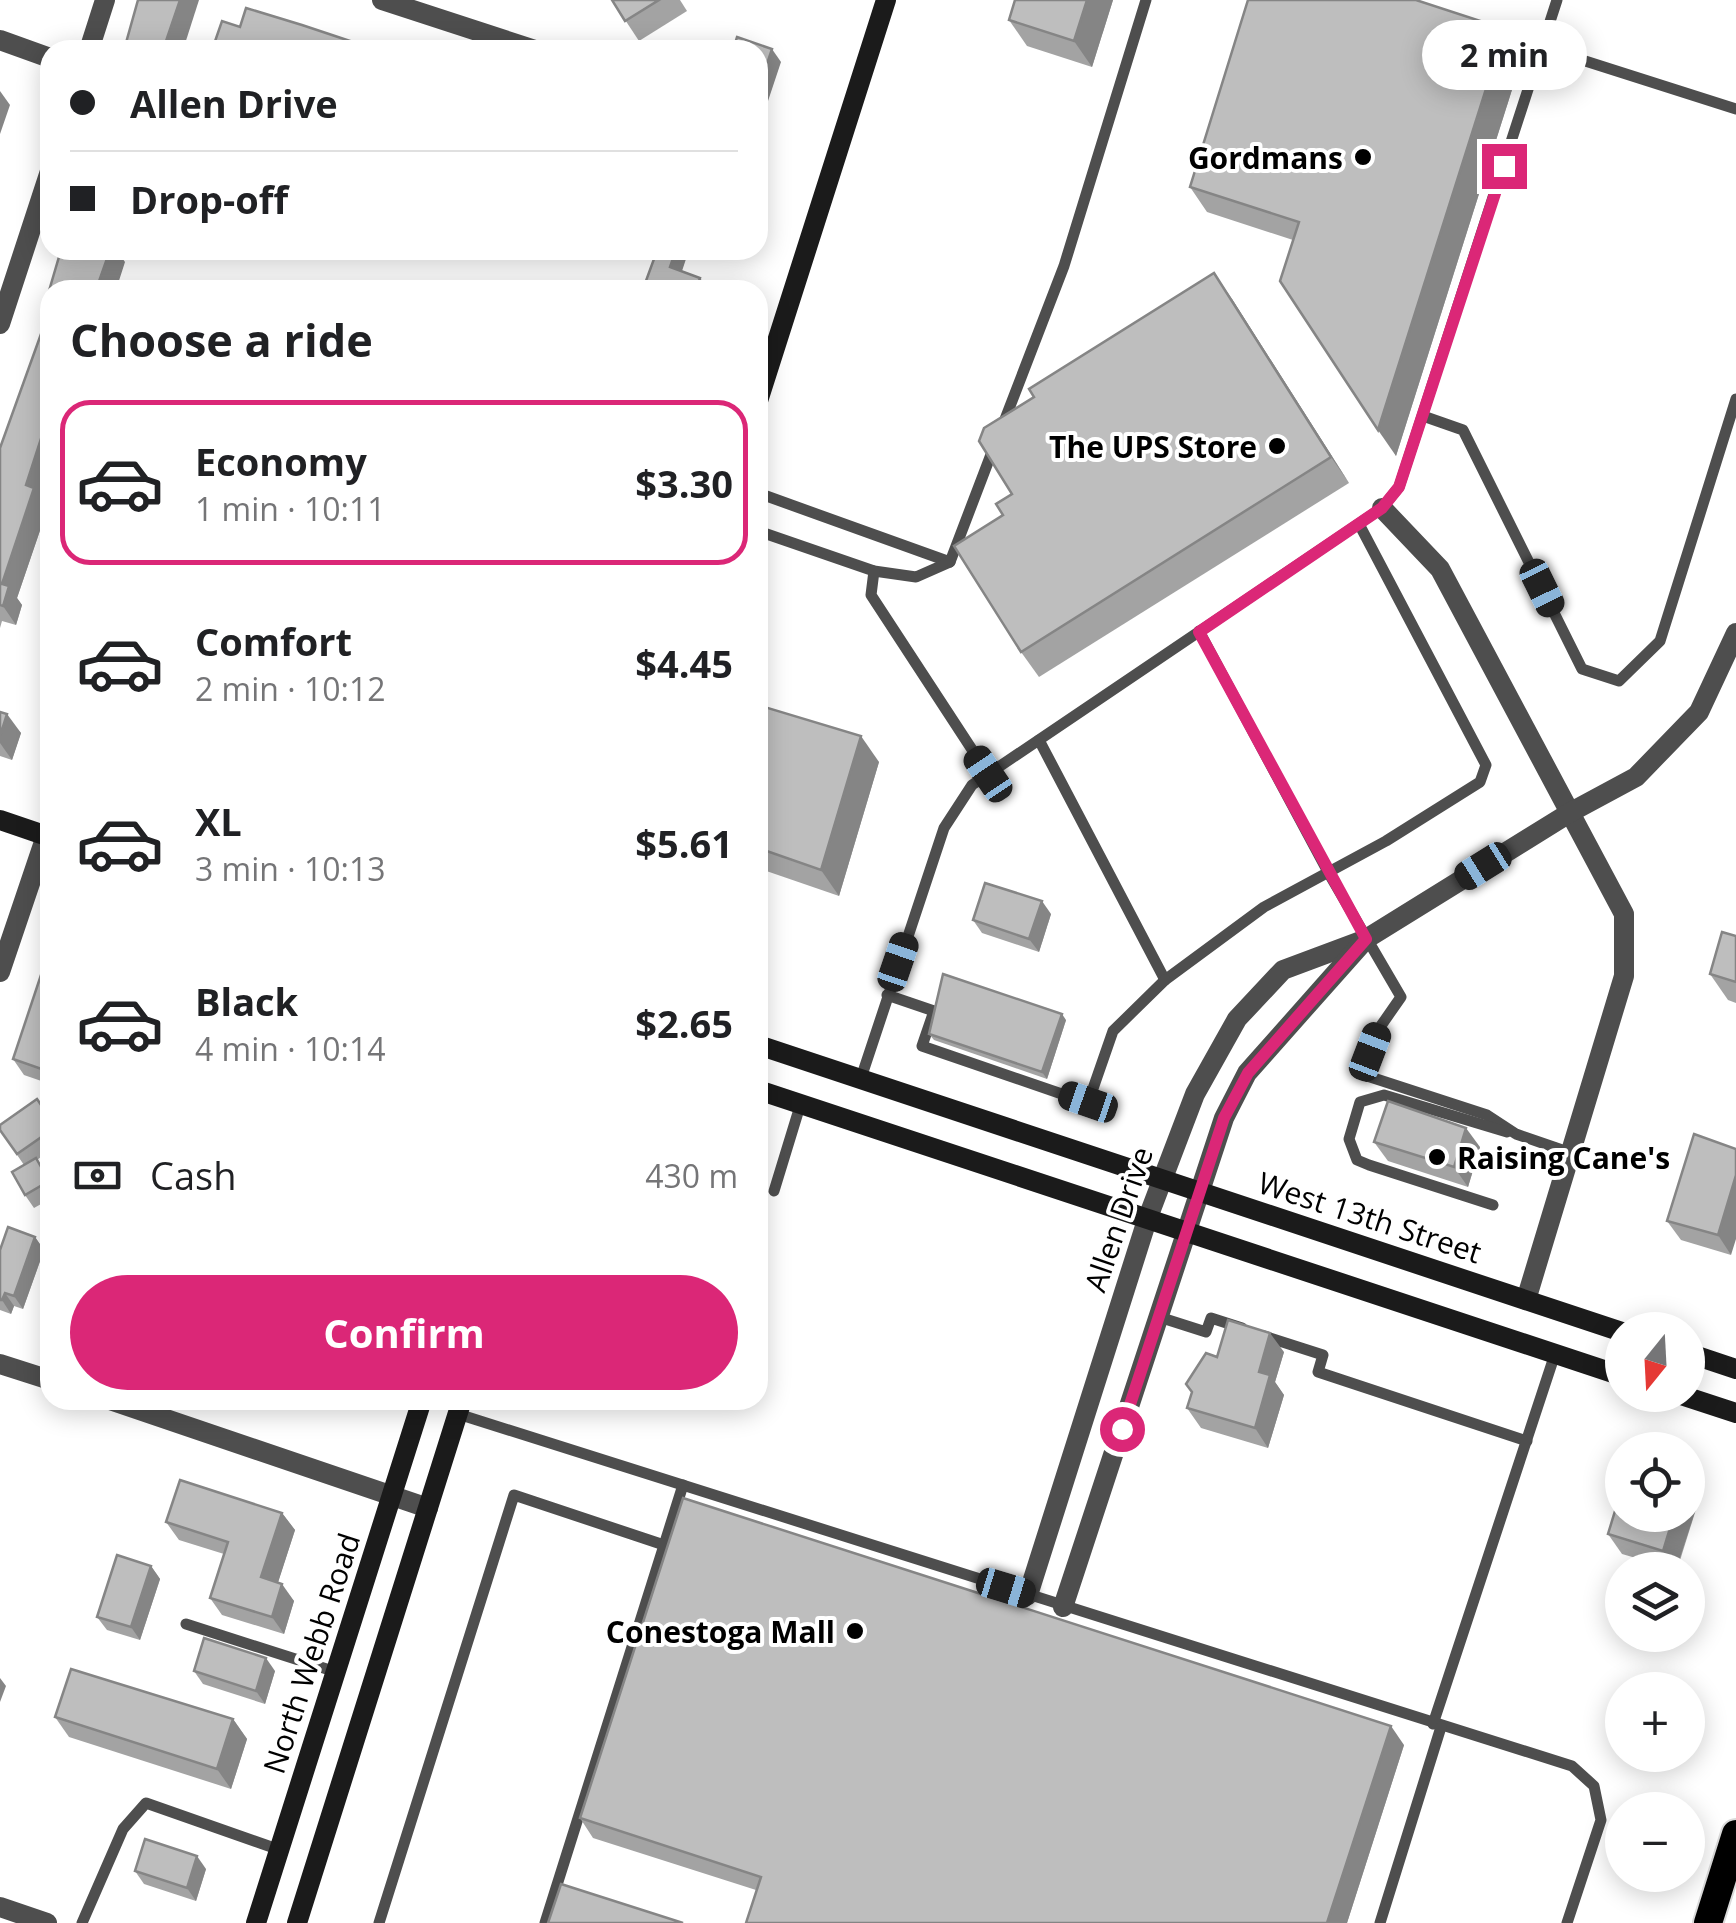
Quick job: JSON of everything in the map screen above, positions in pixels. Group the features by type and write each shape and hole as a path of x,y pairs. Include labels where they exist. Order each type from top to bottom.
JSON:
{"highway":[{"path":"1708,1923 1736,1834"}],"main road":[{"path":"768,370 886,0"},
{"path":"0,820 40,833"},
{"name":"West 13th Street","path":"768,1049 1605,1326"},
{"path":"768,1094 1605,1370"},
{"path":"1705,1359 1736,1369"},
{"path":"1705,1403 1736,1413"},
{"name":"North Webb Road","path":"256,1923 419,1410"},
{"path":"297,1923 459,1410"}],"street":[{"path":"92,40 106,0"},
{"path":"382,0 504,40"},
{"path":"0,40 40,54"},
{"path":"0,324 40,201"},
{"path":"1382,508 1440,569 1624,914 1624,976 1526,1300"},
{"name":"Allen Drive","path":"1028,1595 1147,1220 1195,1094 1237,1019 1283,970 1366,939 1570,812 1636,777 1699,712 1736,633"},
{"path":"0,972 40,859"},
{"name":"Allen Drive","path":"1063,1607 1224,1118 1248,1073 1366,939"},
{"path":"0,1364 40,1377"},
{"path":"140,1410 428,1508"},
{"path":"0,1908 47,1923"}],"lane":[{"path":"768,534 874,571 916,577 950,562 1064,266 1146,0"},
{"path":"860,1081 944,828 972,785 1382,508 1399,487 1557,0"},
{"path":"1488,30 1736,110"},
{"path":"1423,416 1463,430 1582,670 1619,681 1660,641 1736,399"},
{"path":"768,497 950,562"},
{"path":"887,995 934,1010 922,1046 1088,1102 1112,1031 1165,980 1264,907 1480,782 1486,765 1359,524"},
{"path":"874,571 871,596 988,774"},
{"path":"1199,632 1328,872 1401,997 1378,1030 1361,1074 1487,1116 1516,1134"},
{"path":"1038,740 1165,980"},
{"path":"1494,1204 1357,1160 1349,1139 1360,1102 1384,1095 1571,1153"},
{"path":"774,1192 800,1106"},
{"path":"1159,1317 1206,1332 1211,1318 1324,1355 1318,1372 1527,1441"},
{"path":"1380,1923 1437,1726 1555,1354"},
{"path":"469,1410 682,1485 1572,1766 1594,1786 1601,1820 1567,1923"},
{"path":"545,1923 682,1485"},
{"path":"378,1923 514,1496 664,1545"},
{"path":"186,1624 336,1672"},
{"path":"82,1923 124,1829 146,1803 280,1850"}],"building":[{"path":"138,0 180,0 166,40 127,40"},
{"path":"612,0 659,0 625,21"},
{"path":"1015,0 1087,0 1074,41 1009,20"},
{"path":"1248,0 1416,0 1505,29 1378,430 1280,281 1299,222 1190,187"},
{"path":"246,8 347,40 215,40 222,21 240,27"},
{"path":"58,260 106,260 100,280 52,280"},
{"path":"654,260 672,260 670,267 700,278 699,280 646,280"},
{"path":"1214,273 1331,457 1021,652 954,546 1003,515 996,504 1012,494 979,441 984,428 1034,397 1029,389"},
{"path":"40,337 40,442 26,485 34,488 2,584 9,586 3,606 0,605 0,448"},
{"path":"768,708 861,736 821,870 768,851"},
{"path":"0,712 7,714 0,736"},
{"path":"985,883 1042,901 1029,939 973,920"},
{"path":"1722,932 1736,936 1736,982 1710,974"},
{"path":"943,974 1062,1014 1042,1072 929,1034"},
{"path":"40,978 40,1068 13,1059"},
{"path":"37,1099 40,1103 40,1138 17,1154 0,1125"},
{"path":"1388,1101 1466,1128 1454,1167 1374,1142"},
{"path":"1694,1134 1736,1149 1736,1175 1718,1235 1667,1221"},
{"path":"36,1158 40,1186 25,1195 12,1172"},
{"path":"8,1227 35,1237 14,1296 5,1293 0,1300 0,1250"},
{"path":"1228,1320 1270,1333 1259,1372 1270,1375 1255,1428 1187,1408 1192,1392 1186,1384 1206,1353 1217,1357"},
{"path":"180,1480 282,1513 261,1577 282,1584 272,1617 210,1598 228,1542 166,1522"},
{"name":"Conestoga Mall","path":"683,1498 1391,1726 1327,1923 746,1923 761,1877 580,1818"},
{"path":"1609,1532 1669,1532 1663,1551"},
{"path":"117,1555 151,1566 131,1627 97,1617"},
{"path":"204,1638 266,1658 256,1691 194,1671"},
{"path":"71,1669 233,1719 217,1769 55,1717"},
{"path":"145,1839 197,1856 187,1888 135,1871"},
{"path":"561,1884 683,1923 548,1923"}],"place":[{"name":"Gordmans","path":"1363,157"},
{"name":"The UPS Store","path":"1277,446"},
{"name":"Raising Cane's","path":"1437,1157"},
{"name":"Conestoga Mall","path":"855,1631"}],"route":[{"path":"1122,1429 1224,1118 1248,1073 1366,939 1199,632 1382,508 1399,487 1504,166"}]}
